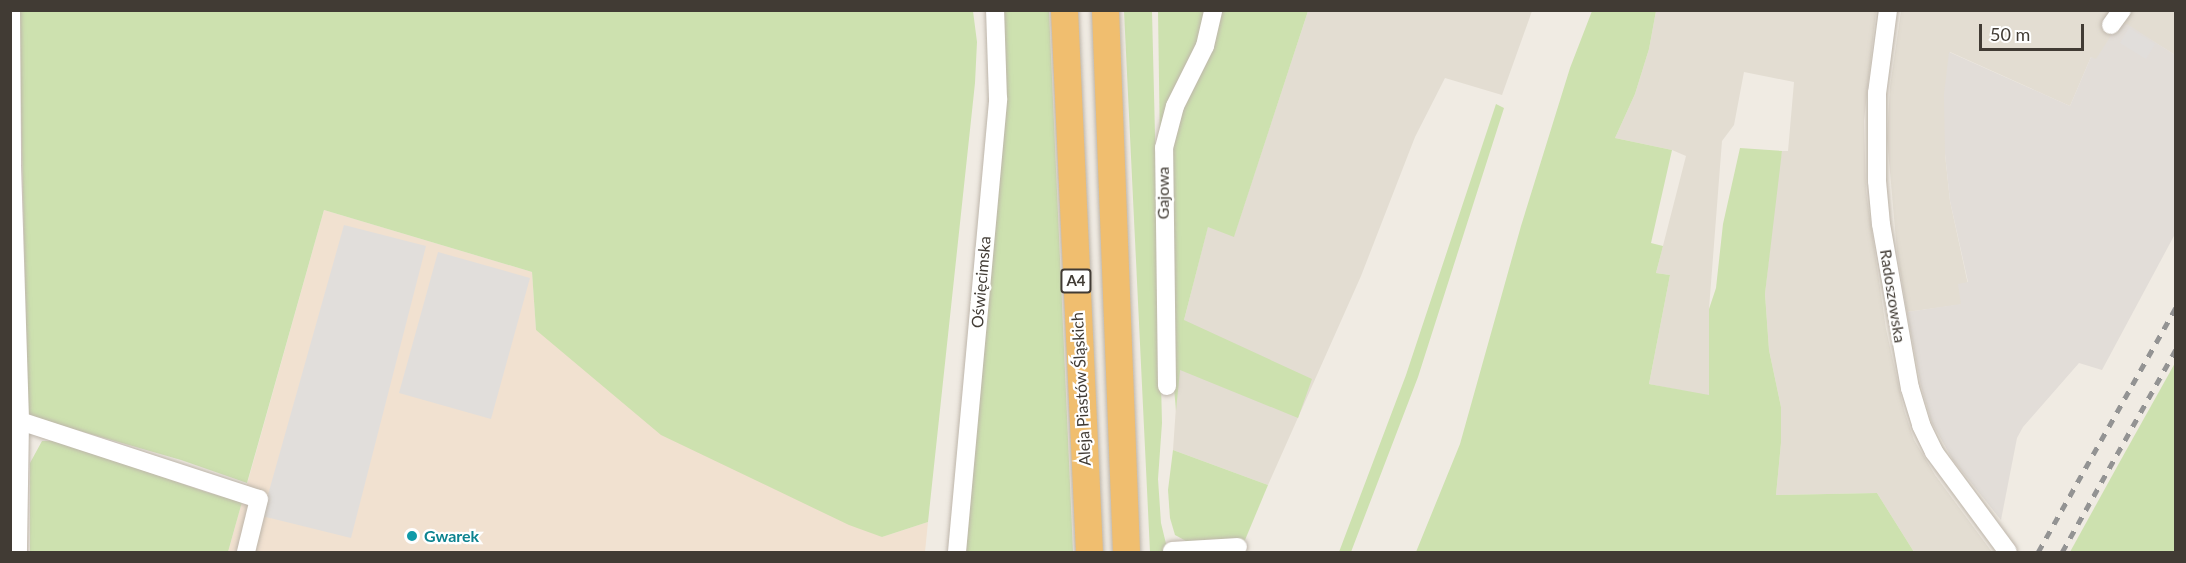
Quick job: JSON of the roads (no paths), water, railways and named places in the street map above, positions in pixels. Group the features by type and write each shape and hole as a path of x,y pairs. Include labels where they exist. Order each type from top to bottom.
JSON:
{"highway":[{"name":"Aleja Piastów Śląskich","path":"1064,10 1089,552"},
{"name":"A4","path":"1105,10 1126,552"}],"street":[{"path":"11,10 12,165 20,421 18,552"},
{"name":"Oświęcimska","path":"957,552 998,99 995,10"},
{"name":"Gajowa","path":"1167,386 1164,148 1175,106 1205,46 1213,10"},
{"name":"Radoszowska","path":"1888,10 1877,93 1877,181 1881,224 1910,388 1921,425 1934,452 2008,552"},
{"path":"20,421 259,500 246,552"},
{"path":"1172,551 1238,547"}],"railway":[{"path":"2038,552 2176,307"},
{"path":"2062,552 2176,349"}],"place":[{"name":"Gwarek","path":"412,536"}]}
